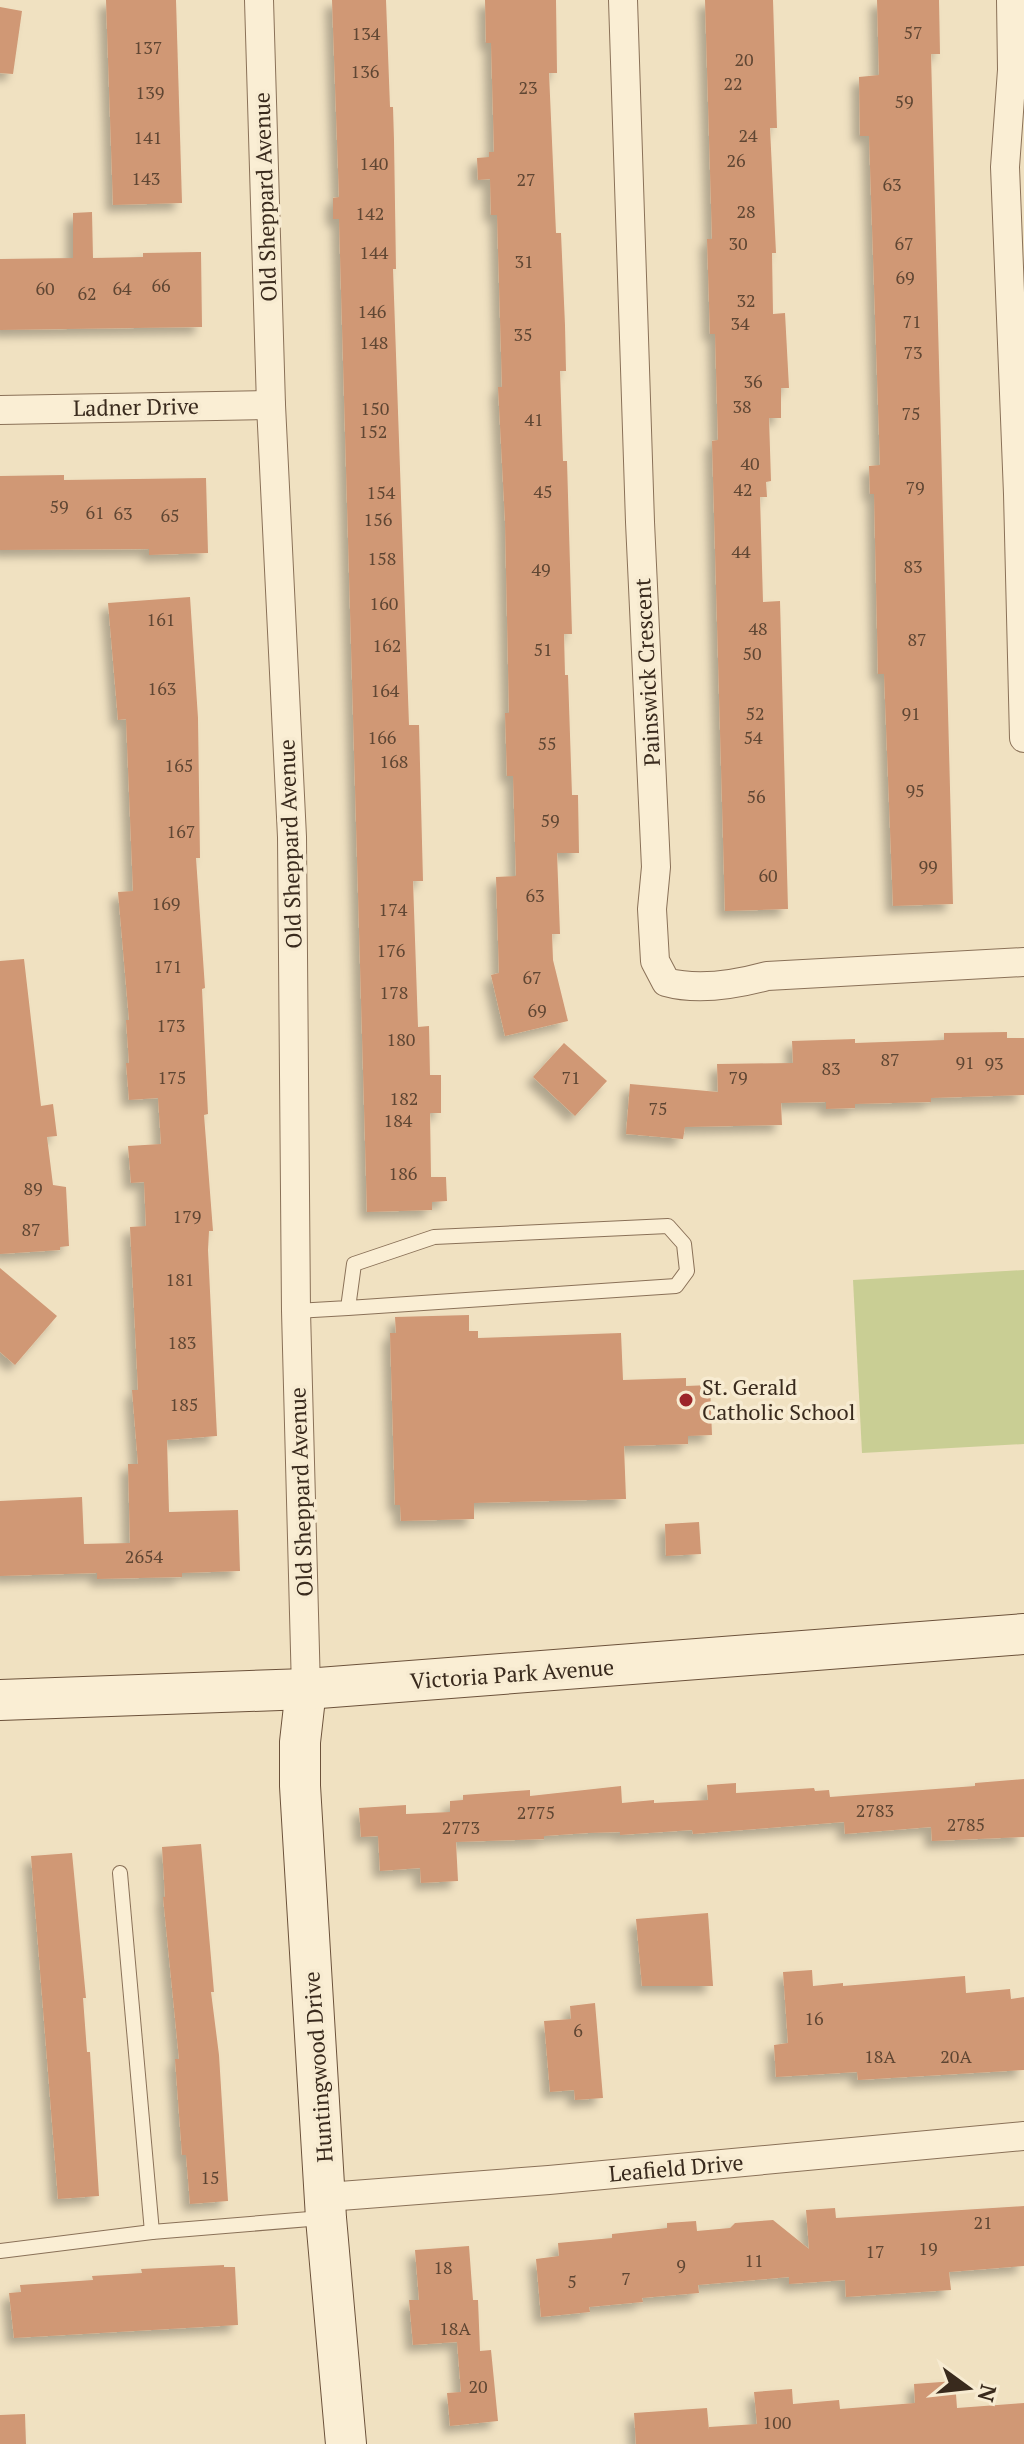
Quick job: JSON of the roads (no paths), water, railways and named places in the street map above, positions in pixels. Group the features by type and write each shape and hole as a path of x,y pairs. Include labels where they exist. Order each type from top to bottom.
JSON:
{"main road":[{"name":"Victoria Park Avenue","path":"0,1700 306,1689 1024,1634"},
{"name":"Huntingwood Drive","path":"306,1689 300,1742 300,1786 327,2207 346,2444"}],"street":[{"name":"Old Sheppard Avenue","path":"259,0 271,405 292,837 296,1311 306,1689"},
{"name":"Painswick Crescent","path":"623,0 640,522 656,867 652,909 655,961 666,982 686,987 743,982 767,976 1024,962"},
{"path":"1011,0 1012,70 1005,167 1024,738"},
{"name":"Ladner Drive","path":"0,410 271,405"},
{"name":"Leafield Drive","path":"327,2207 549,2180 1024,2136"}],"lane":[{"path":"296,1311 348,1308 676,1286 687,1271 684,1244 668,1226 434,1237 354,1264 348,1308"},
{"path":"120,1873 152,2232"},
{"path":"0,2251 327,2207"}],"place":[{"name":"St. Gerald Catholic School","path":"686,1400"}]}
